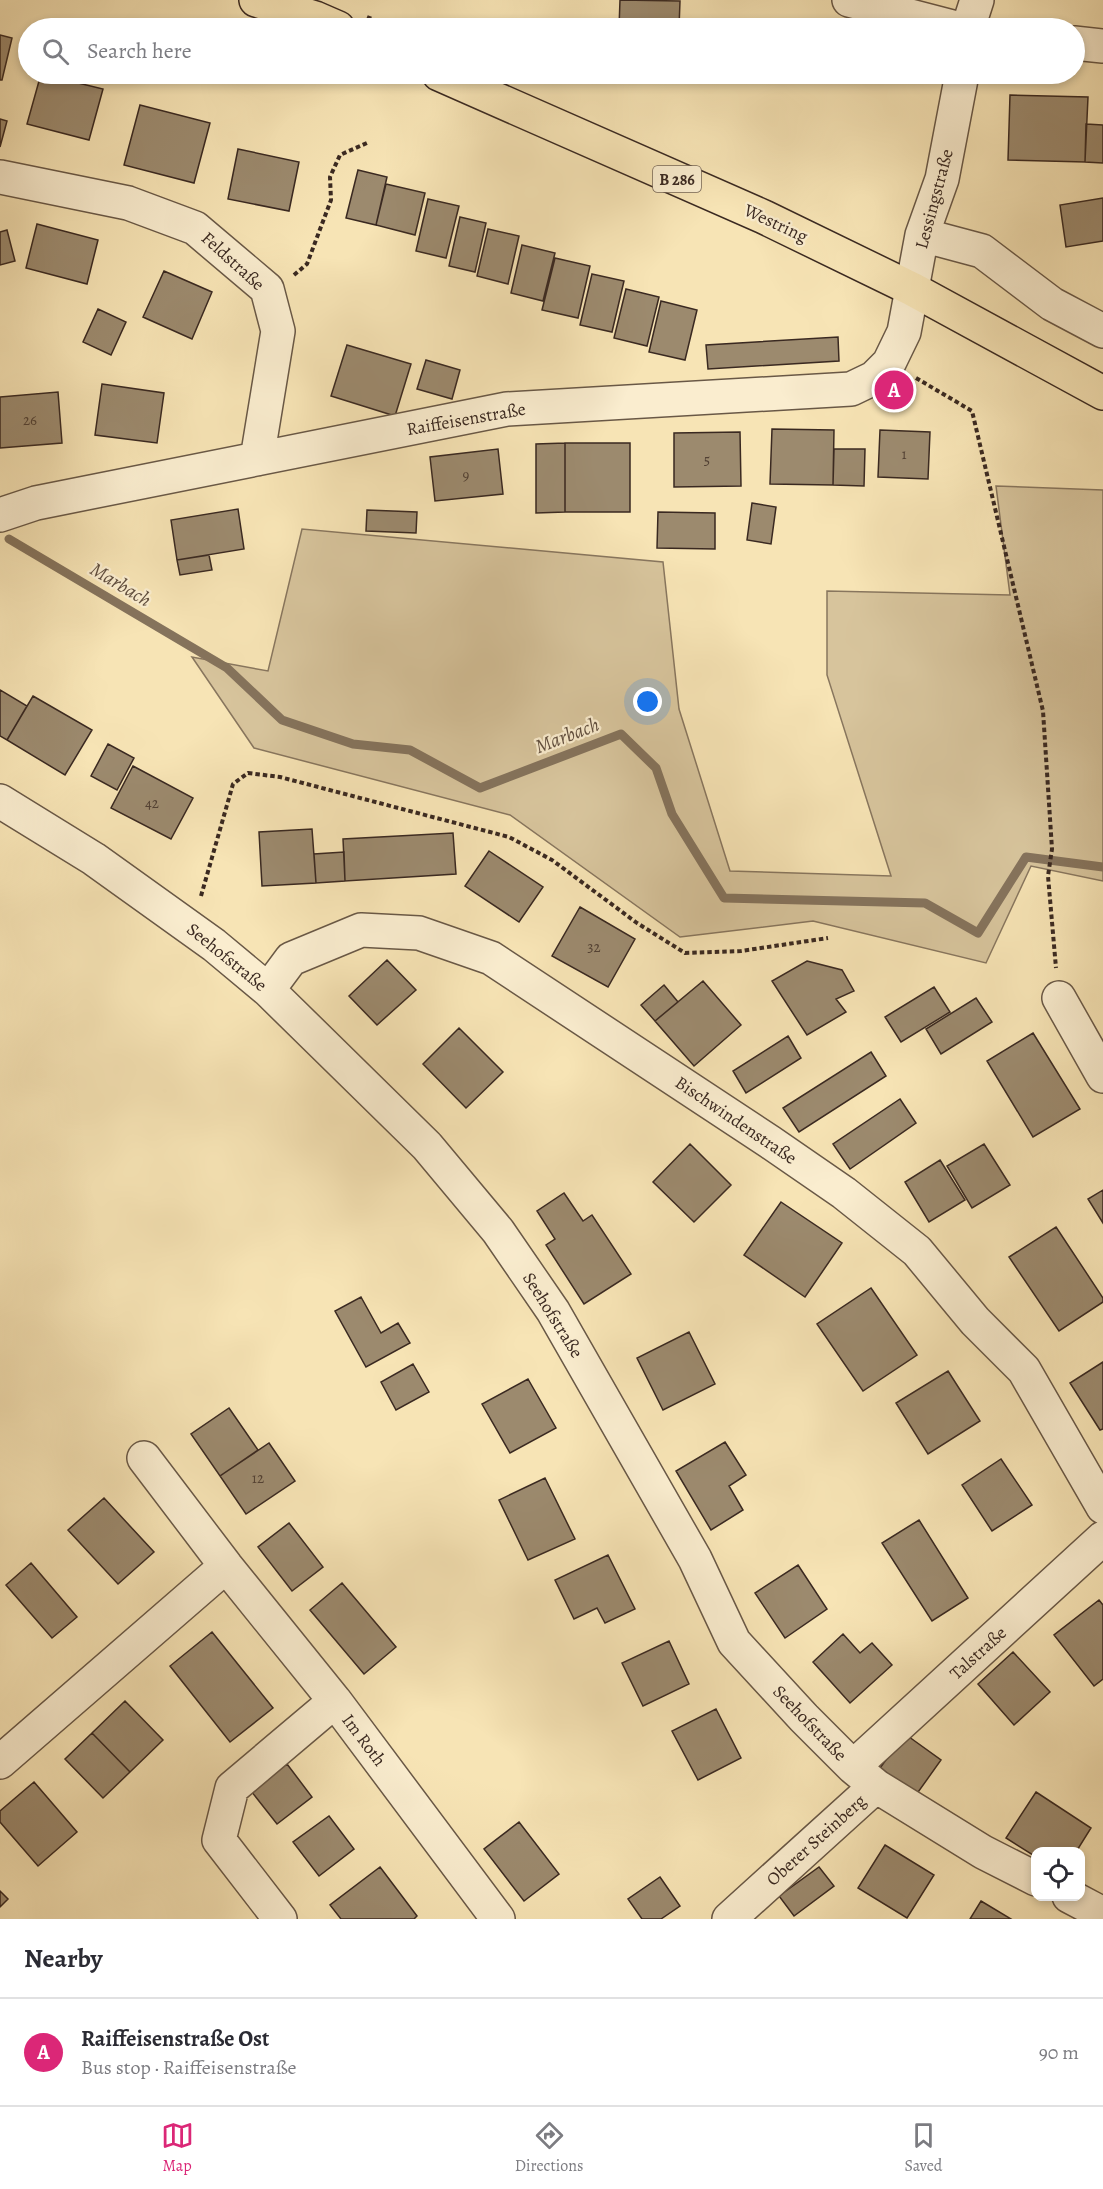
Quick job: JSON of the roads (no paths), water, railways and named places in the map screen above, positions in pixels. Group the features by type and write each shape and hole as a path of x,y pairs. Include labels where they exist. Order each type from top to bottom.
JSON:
{"main road":[{"path":"256,0 315,18"},
{"name":"Westring","path":"462,84 764,217 912,289 1103,393"}],"street":[{"path":"849,0 918,18"},
{"path":"971,18 977,0"},
{"path":"1085,44 1103,45"},
{"name":"Lessingstraße","path":"912,289 922,235 942,179 960,84"},
{"name":"Feldstraße","path":"0,177 128,203 195,228 267,289 278,331 257,459"},
{"path":"922,235 982,250 1052,304 1103,332"},
{"name":"Raiffeisenstraße","path":"0,515 36,503 507,409 851,389 874,378 889,363 904,332 912,289"},
{"name":"Seehofstraße","path":"0,801 94,859 191,928 268,990 427,1146 498,1231 554,1311 695,1559 734,1642 804,1718 864,1776 983,1852 1031,1877"},
{"name":"Bischwindenstraße","path":"268,990 291,959 361,930 419,933 491,958 844,1193 917,1251 975,1321 1024,1370 1103,1507"},
{"path":"1059,998 1103,1076"},
{"name":"Im Roth","path":"144,1458 226,1566 335,1701 498,1919"},
{"name":"Talstraße","path":"864,1776 1103,1538"},
{"path":"0,1762 226,1566"},
{"path":"280,1919 219,1840 226,1809 232,1788 335,1701"},
{"name":"Oberer Steinberg","path":"729,1919 864,1776"},
{"path":"1078,1901 1103,1914"}],"waterway":[{"name":"Marbach","path":"9,539 227,668 282,720 353,744 410,750 480,788 621,734 656,768 672,814 724,898 925,903 978,933 1026,857 1103,867"}],"place":[{"name":"Raiffeisenstraße Ost","path":"894,390"}]}
